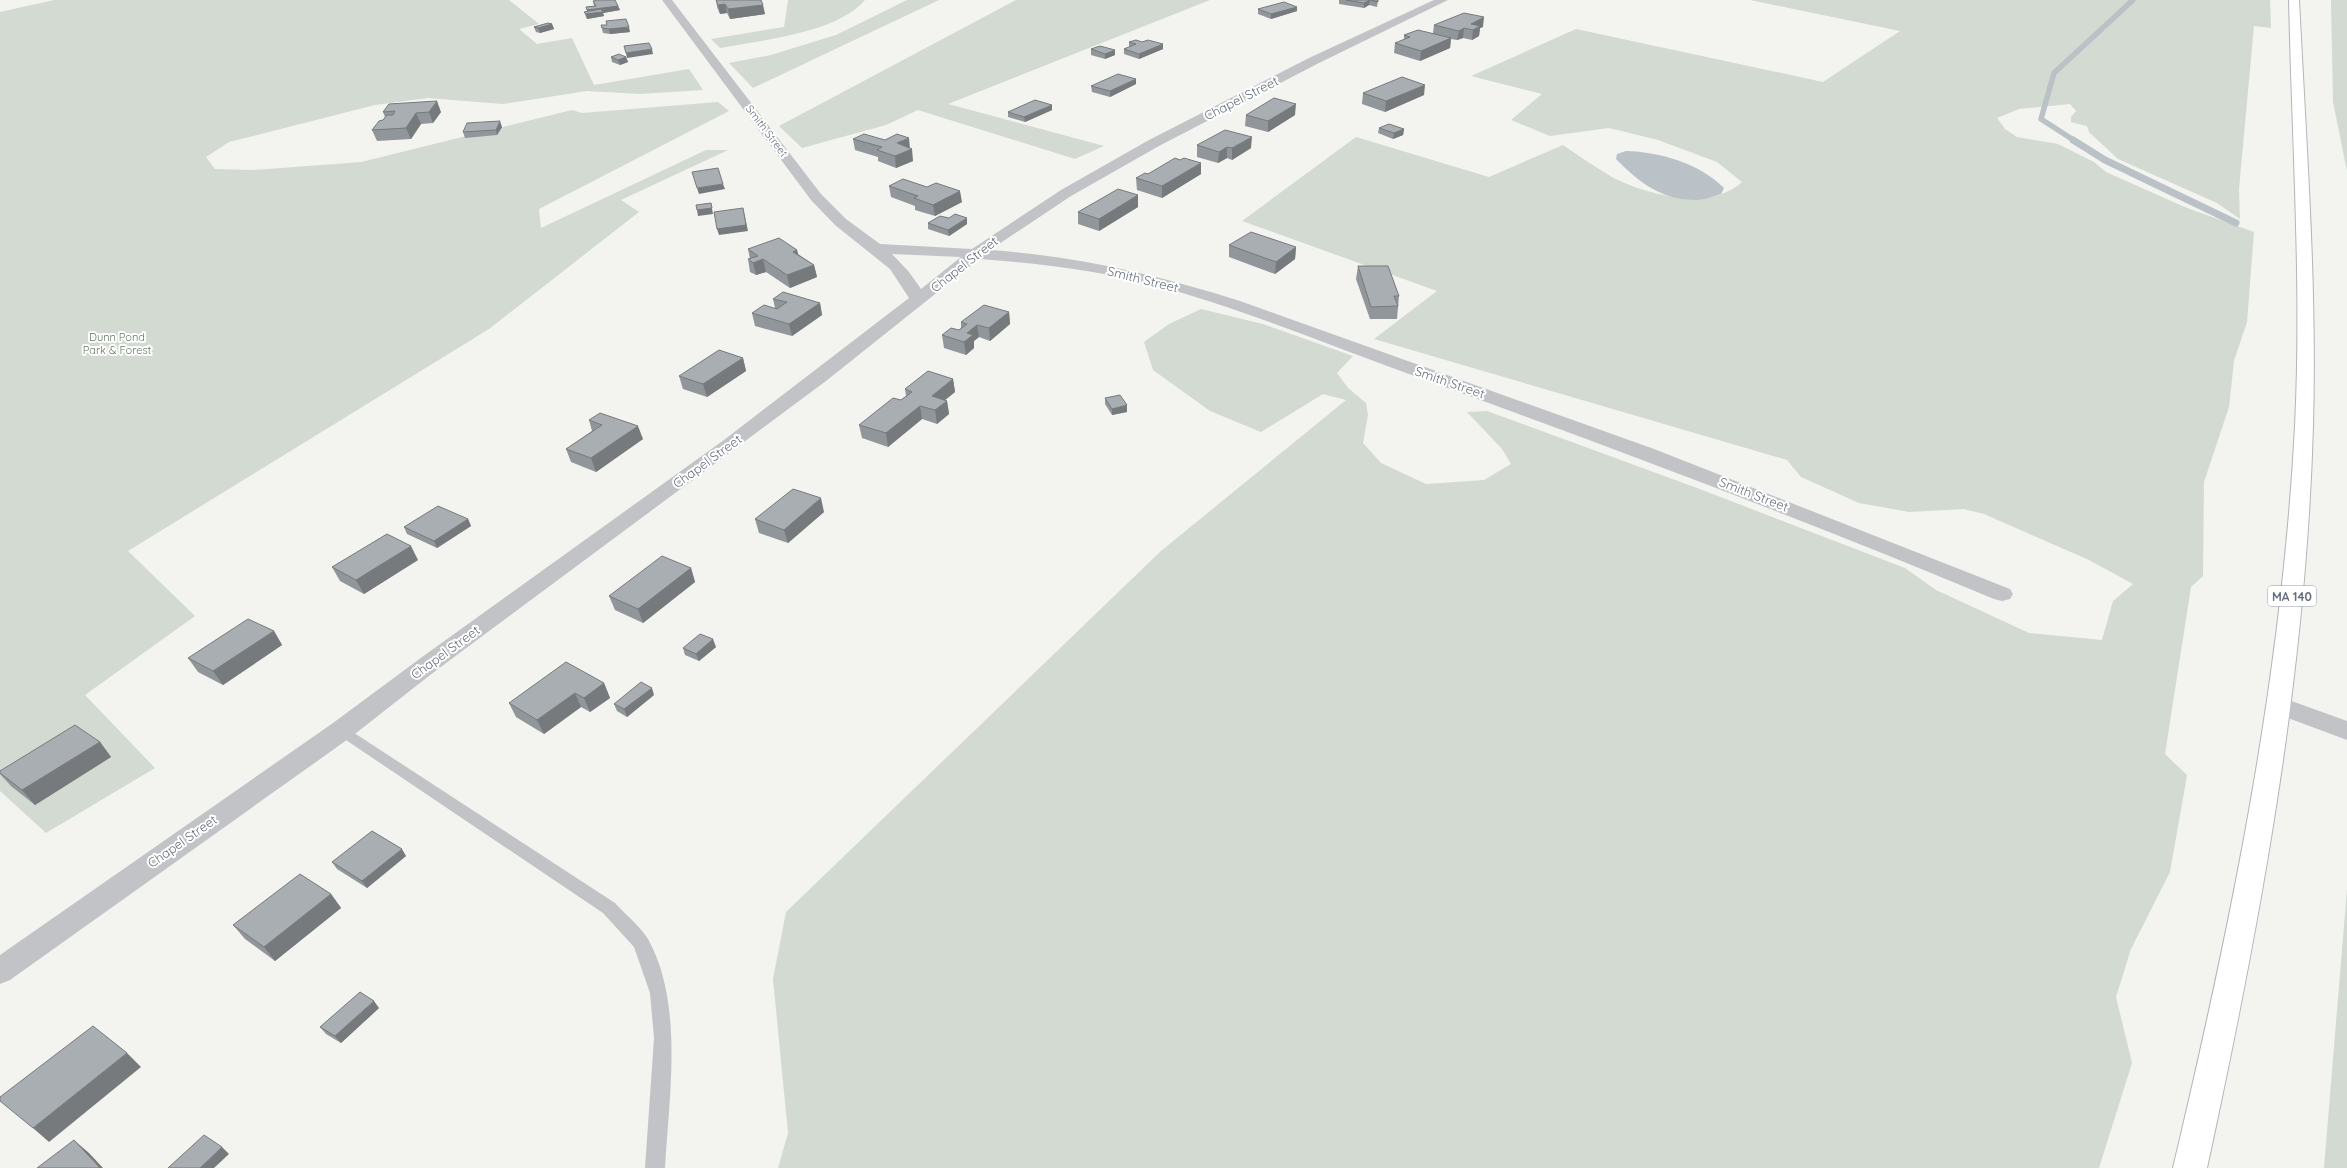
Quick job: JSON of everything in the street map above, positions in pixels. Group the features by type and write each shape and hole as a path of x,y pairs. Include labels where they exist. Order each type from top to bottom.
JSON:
{"highway":[{"name":"MA 140","path":"2190,1168 2237,950 2261,823 2278,705 2294,570 2302,484 2304,401 2303,269 2294,0"}],"street":[{"name":"Smith Street","path":"667,0 816,197 843,224 878,249 903,273 918,300"},
{"name":"Chapel Street","path":"0,971 342,730 426,666 780,408 976,253 1066,193 1148,147 1300,67 1442,0"},
{"name":"Smith Street","path":"878,249 976,253 1081,265 1117,272 1189,290 1244,308 1356,350 1664,458 1824,521 2002,594"},
{"path":"2278,705 2347,731"}],"lane":[{"path":"342,730 609,908 641,943 659,994 663,1038 655,1168"}],"green space":[{"name":"Dunn Pond Park & Forest","path":"54,0 509,0 539,24 519,29 537,44 572,38 594,85 689,69 703,90 640,94 587,91 503,104 428,98 375,105 229,142 206,157 215,169 253,170 361,162 572,110 582,113 718,102 729,111 539,209 541,228 706,150 728,150 621,200 639,212 489,329 128,551 195,616 85,695 155,768 46,833 0,791 0,12"},
{"path":"788,0 865,0 852,11 818,28 777,38 720,48 711,39 784,27"},
{"path":"907,0 939,0 753,88 729,63 771,55 836,35"},
{"path":"1016,0 1210,0 948,104 1104,146 1075,159 918,110 886,125 802,148 779,126"},
{"path":"1750,0 2270,0 2271,28 2254,26 2239,189 2240,219 2217,203 2118,159 2089,132 2087,126 2071,122 2071,117 2076,111 2070,104 2019,109 1997,118 2005,129 2017,137 2058,144 2094,162 2106,172 2187,208 2254,232 2247,322 2234,361 2229,407 2204,482 2203,576 2191,587 2165,754 2187,775 2170,872 2131,949 2116,997 2132,1063 2099,1168 778,1168 788,1133 773,979 786,912 1161,551 1346,400 1323,394 1261,432 1210,411 1153,370 1144,342 1169,324 1201,309 1263,324 1353,356 1337,373 1348,388 1366,403 1368,415 1363,443 1381,463 1426,484 1484,480 1511,464 1502,449 1467,412 1487,411 1697,488 1905,568 1936,590 2029,633 2102,640 2113,601 2133,584 2089,560 1984,514 1964,509 1909,512 1859,503 1801,477 1787,460 1374,339 1437,291 1242,221 1356,137 1489,177 1563,145 1612,177 1626,184 1660,194 1697,198 1714,196 1729,191 1742,182 1717,162 1658,140 1609,128 1550,136 1511,120 1542,94 1471,76 1576,29 1823,82 1900,31"},
{"path":"2331,0 2347,0 2347,171 2333,102"},
{"path":"2347,889 2347,1168 2324,1168"}],"shaded area":[{"path":"1626,151 1652,154 1678,160 1703,172 1724,188 1721,194 1700,200 1673,197 1662,193 1643,183 1616,159 1617,154"}],"building":[{"path":"615,0 618,6 587,10 586,7 596,6 593,1"},
{"path":"716,0 761,0 763,5 728,9 725,4 718,5"},
{"path":"1346,0 1370,0 1364,3"},
{"path":"1284,2 1297,7 1271,14 1258,9"},
{"path":"601,9 603,12 586,14 584,12"},
{"path":"1464,13 1484,17 1471,24 1480,26 1473,30 1464,28 1459,31 1434,25"},
{"path":"626,19 629,27 609,29 602,28 601,25 607,25 606,21"},
{"path":"548,23 552,24 538,28 534,27"},
{"path":"1418,30 1451,38 1421,51 1395,43 1410,37 1404,35"},
{"path":"1136,40 1142,42 1148,40 1163,44 1139,54 1124,49 1136,44 1129,42"},
{"path":"649,43 652,49 626,53 624,46"},
{"path":"1100,46 1115,50 1105,54 1091,49"},
{"path":"619,54 626,57 618,60 611,57"},
{"path":"1118,74 1136,79 1110,91 1091,86"},
{"path":"1402,77 1425,85 1386,101 1363,93"},
{"path":"1274,98 1296,104 1268,121 1246,115"},
{"path":"1035,100 1052,105 1024,117 1008,112"},
{"path":"437,101 429,112 416,113 406,128 372,130 379,121 383,120 387,115 393,115 395,111 383,112 389,104"},
{"path":"500,121 496,130 463,132 467,123"},
{"path":"1389,124 1404,129 1394,133 1379,128"},
{"path":"1225,130 1252,137 1232,148 1227,147 1219,152 1197,145"},
{"path":"864,134 885,140 897,134 909,138 897,143 912,149 895,156 877,150 882,147 853,139"},
{"path":"1175,158 1180,160 1184,158 1201,163 1162,186 1136,178 1145,173 1148,174"},
{"path":"718,168 723,184 697,188 692,172"},
{"path":"903,179 927,187 936,183 960,191 933,205 914,198 918,196 889,186"},
{"path":"1118,189 1138,195 1099,219 1078,212"},
{"path":"711,203 712,208 697,210 696,205"},
{"path":"743,208 746,225 717,229 714,212"},
{"path":"955,214 967,218 948,230 928,223 940,216 949,218"},
{"path":"1251,232 1296,247 1276,262 1229,245"},
{"path":"779,238 797,250 793,252 814,265 787,275 763,259 753,263 748,259 758,256 748,249"},
{"path":"1358,266 1388,266 1399,296 1394,296 1398,306 1371,307"},
{"path":"783,292 820,303 789,324 752,313 764,305 777,309 787,302 773,299"},
{"path":"984,305 1009,312 989,328 977,325 967,333 973,335 964,342 942,335 951,328 959,330 967,324 961,322"},
{"path":"719,350 743,358 703,384 679,376"},
{"path":"928,371 953,379 932,396 947,401 935,410 920,406 886,433 859,425 893,398 901,400 912,392 905,389"},
{"path":"1120,395 1127,405 1112,409 1105,398"},
{"path":"600,413 638,426 591,458 566,449 602,425 589,420"},
{"path":"793,489 821,498 784,530 755,519"},
{"path":"438,506 468,519 434,541 404,527"},
{"path":"387,534 411,546 356,580 332,567"},
{"path":"662,556 691,568 638,609 609,596"},
{"path":"248,619 274,631 213,671 188,658"},
{"path":"700,634 713,639 696,654 683,648"},
{"path":"566,662 604,683 584,698 575,693 537,720 509,703"},
{"path":"641,682 652,688 624,709 614,704"},
{"path":"75,725 100,742 22,790 0,773 0,771"},
{"path":"372,831 402,849 362,881 332,862"},
{"path":"300,874 331,894 264,947 233,925"},
{"path":"360,992 374,1001 335,1036 320,1027"},
{"path":"93,1026 127,1053 33,1128 0,1101 0,1097"},
{"path":"204,1135 222,1147 200,1168 168,1168"},
{"path":"74,1140 100,1168 37,1168"}],"waterway":[{"path":"2075,141 2041,119 2054,73 2133,0"},
{"path":"2073,140 2105,160 2236,223"}]}
